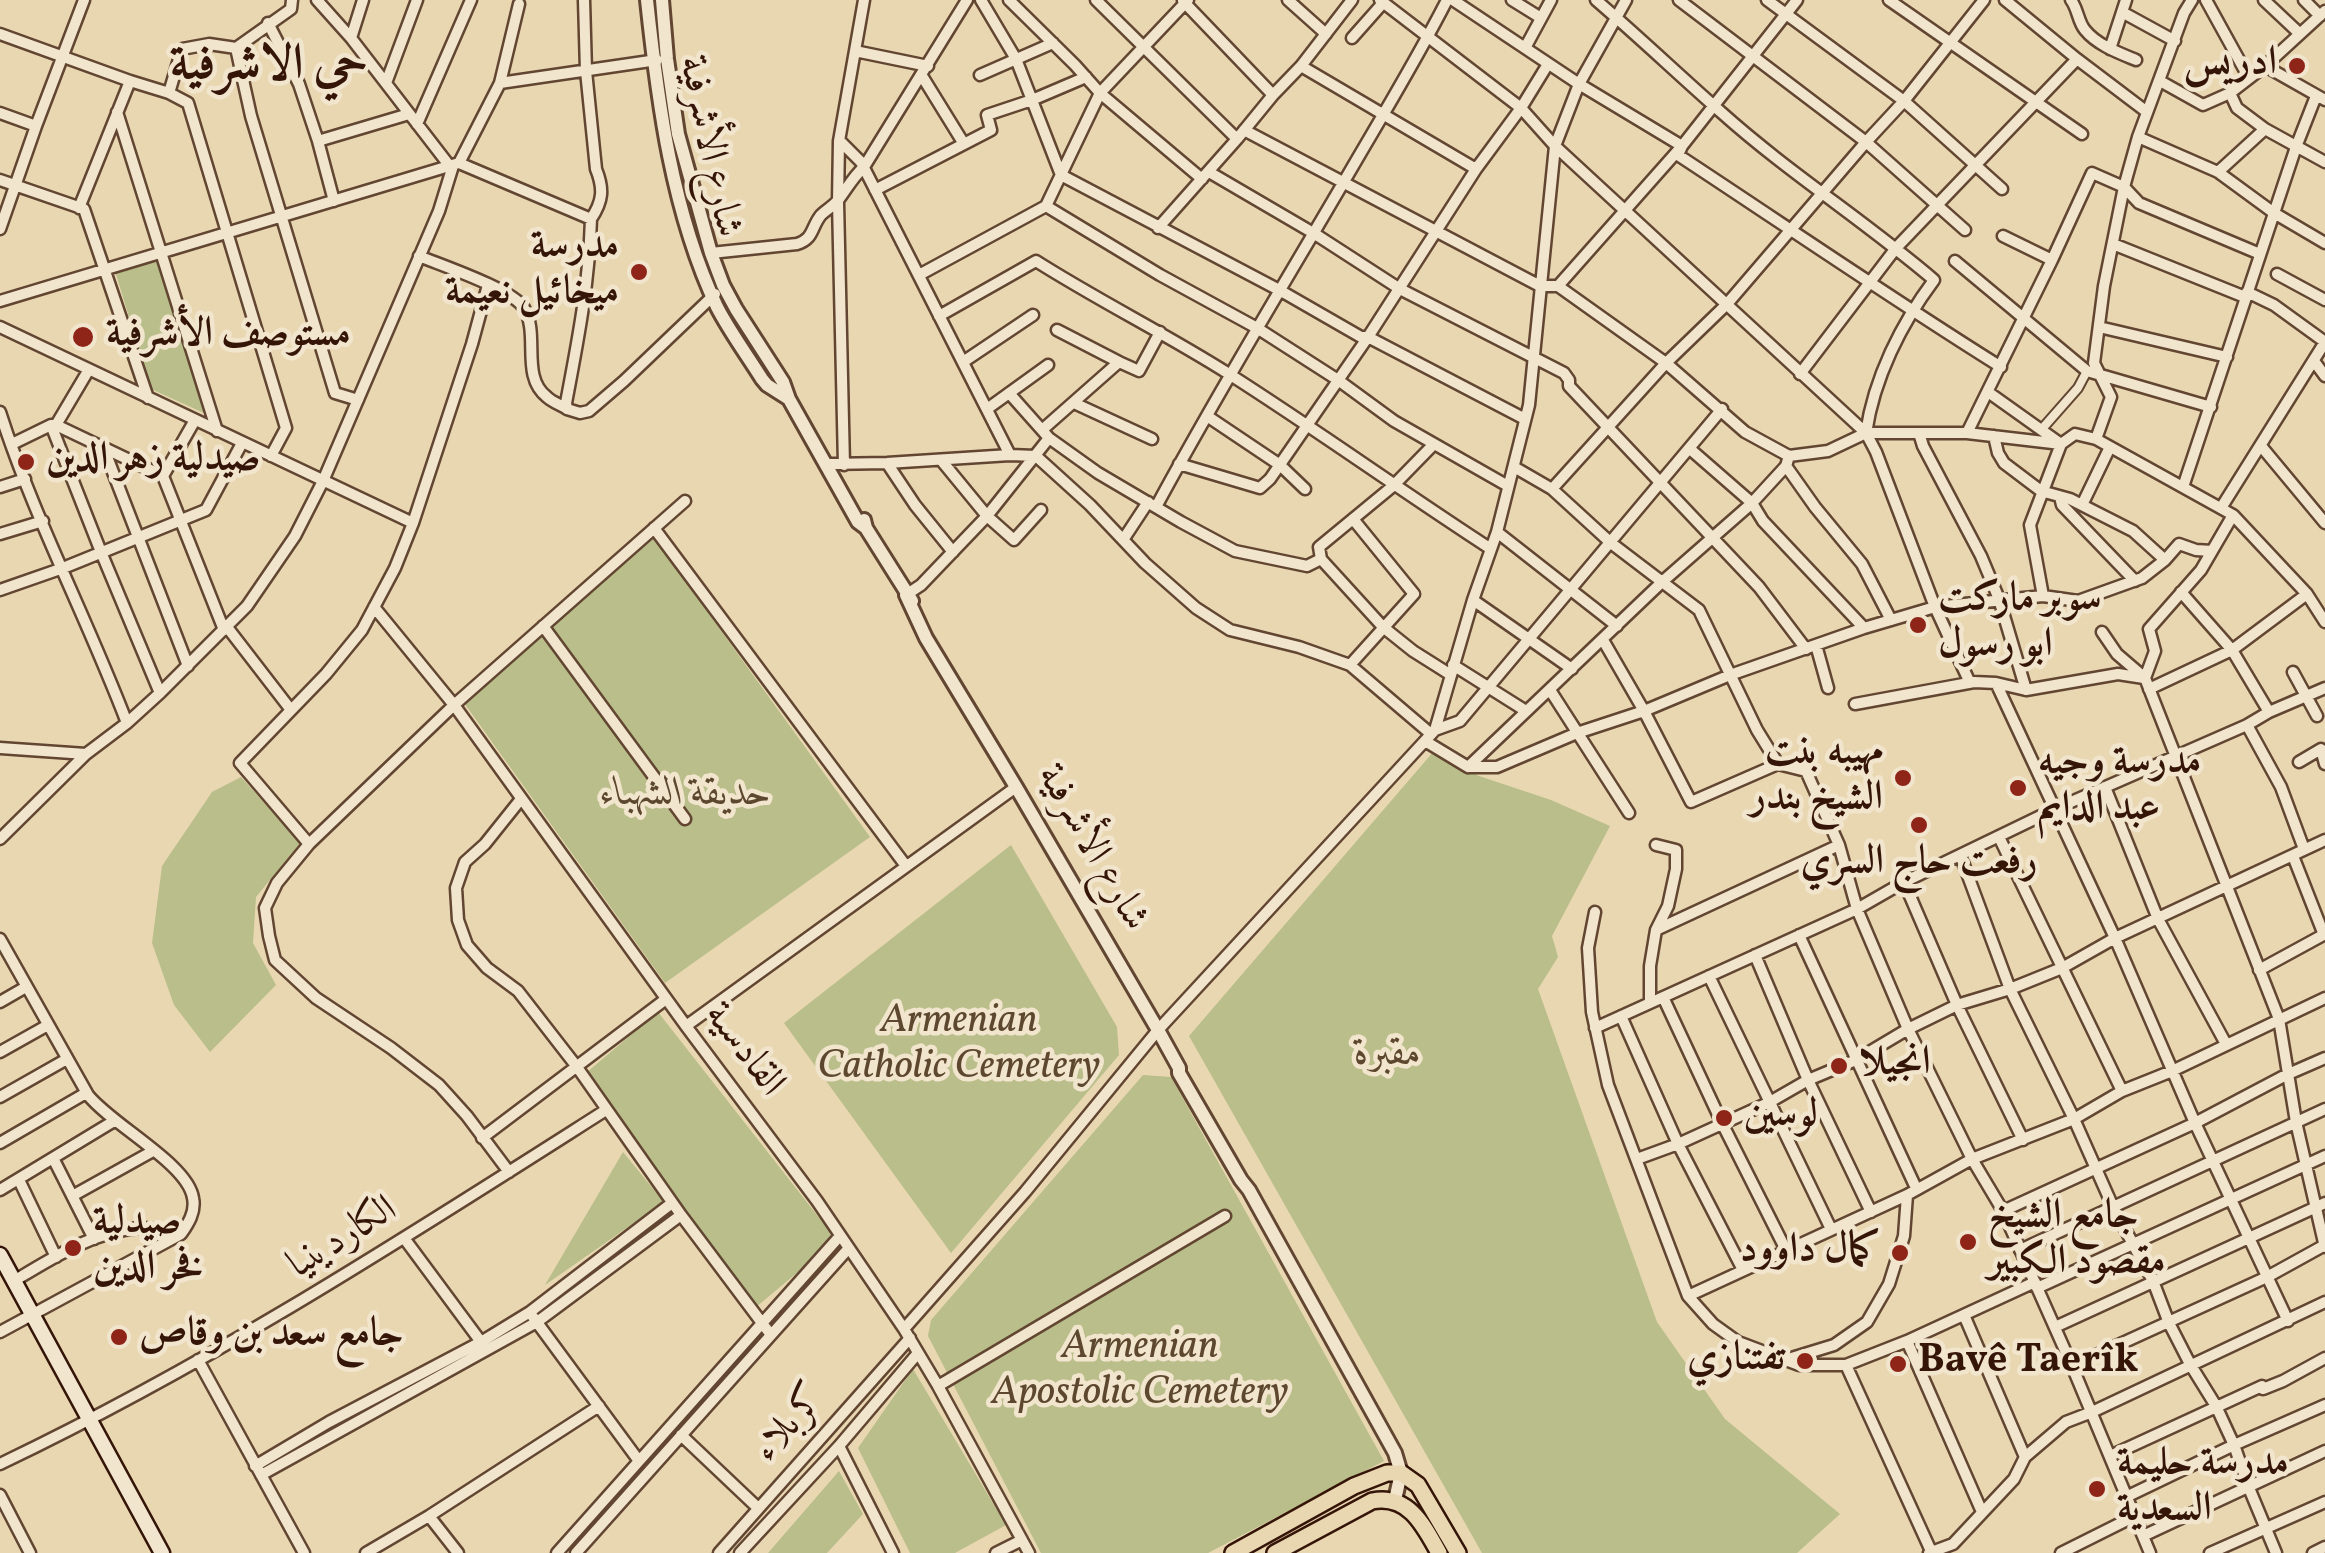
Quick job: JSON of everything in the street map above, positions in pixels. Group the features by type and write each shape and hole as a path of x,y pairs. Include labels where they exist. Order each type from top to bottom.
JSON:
{"main road":[{"path":"0,1254 162,1553"},
{"path":"1232,1553 1376,1476 1401,1473"},
{"name":"شارع الأشرفية","path":"1401,1473 1418,1485 1458,1553"},
{"path":"1275,1553 1372,1501 1395,1500 1424,1525 1440,1553"}],"street":[{"path":"0,229 84,0"},
{"path":"169,93 182,50 209,44 236,48 291,8 292,0"},
{"path":"317,0 454,164 591,219"},
{"path":"351,38 363,0"},
{"path":"386,83 417,0"},
{"path":"418,124 470,0"},
{"path":"567,408 584,311 591,219 600,206 602,183 596,169 586,71 584,0"},
{"name":"شارع الأشرفية","path":"647,0 711,253 719,310 762,379 789,399 864,520 926,638 1246,1176 1249,1190 1396,1453 1401,1473"},
{"name":"شارع الأشرفية","path":"662,0 659,106 696,256 718,291"},
{"path":"844,465 839,140 864,0"},
{"path":"711,253 803,243 820,217 838,202 864,167 967,0"},
{"path":"981,0 1016,60 1061,175 1361,337 1526,419"},
{"path":"1009,0 1100,93 1205,175 1315,234 1400,289 1564,373 1569,386 1811,647 1828,688"},
{"path":"1096,0 1241,135 1344,182 1540,286 1558,286 1666,363 1751,436 1787,461 1815,507 1862,564 1891,620"},
{"path":"1288,0 1326,34"},
{"path":"1158,228 1301,66 1352,0"},
{"path":"1123,540 1179,464 1450,0 1682,146"},
{"path":"1512,0 1540,18"},
{"path":"1524,48 1551,0"},
{"path":"1596,0 1718,110 1934,280 1911,310 1870,408 1866,433"},
{"path":"1430,735 1497,532 1526,419 1555,146 1579,84 1626,0"},
{"path":"1679,0 1866,142 1966,230"},
{"path":"1767,0 1904,102 2002,189"},
{"path":"1558,286 1682,146 1797,0"},
{"path":"1889,0 2082,134"},
{"path":"1552,489 1666,363 1728,304 1904,102 1984,0"},
{"path":"2005,0 2147,112"},
{"path":"2071,0 2078,8 2084,29 2110,49 2136,60"},
{"path":"2110,49 2126,0"},
{"path":"2096,439 2111,397 2094,363 2104,286 2124,187 2147,112 2192,0"},
{"path":"2206,0 2249,78"},
{"path":"2264,0 2299,33"},
{"path":"2160,82 2203,105 2230,93 2322,14 2304,0"},
{"path":"918,275 1046,206 1100,93 1185,1 1272,95"},
{"path":"1352,38 1381,1 1428,36 1521,108 1555,146 1866,433 1970,684"},
{"path":"0,840 86,754 160,693 226,628 247,606 295,536 323,481 420,256 454,164 500,83 519,4"},
{"path":"2122,12 2174,41"},
{"path":"268,23 299,84 334,201"},
{"path":"0,34 188,102 286,428 271,456"},
{"path":"980,75 1053,43"},
{"path":"236,48 251,116 335,393 358,400"},
{"path":"855,52 925,71 964,144"},
{"path":"500,83 660,60"},
{"path":"1800,374 1896,248 2077,60"},
{"path":"1179,464 1260,488 1270,479 1548,64"},
{"path":"1301,66 1476,169"},
{"path":"2183,487 2296,147 2321,98 2266,66"},
{"path":"875,190 991,130 988,116 1086,77"},
{"path":"79,208 130,81"},
{"path":"2230,93 2237,108 2265,129 2325,162"},
{"path":"117,112 217,431"},
{"path":"0,113 36,126"},
{"path":"318,141 409,114"},
{"path":"2218,172 2265,129"},
{"path":"2138,137 2218,172 2274,213 2325,243"},
{"path":"839,140 864,167 1010,455"},
{"path":"1682,146 1678,155 2001,367"},
{"path":"0,301 454,164"},
{"path":"1967,433 2092,173 2124,187 2140,203 2260,254"},
{"path":"0,180 84,209 148,398"},
{"path":"1046,206 1258,328 1394,421 1508,486"},
{"path":"2003,236 2052,260"},
{"path":"2113,244 2274,305 2325,342 2221,508"},
{"path":"420,256 508,293 523,306 530,324 532,371 544,396 580,412 589,410 624,381 718,291"},
{"path":"939,316 1036,261 1231,375 1490,549"},
{"path":"1955,261 2087,371 2211,408"},
{"path":"2277,274 2325,300"},
{"path":"309,844 240,762 326,674 362,630 374,607 413,523 488,285"},
{"path":"963,362 1033,314"},
{"path":"0,327 413,523"},
{"path":"2099,327 2227,358"},
{"path":"1057,330 1139,372 1160,332"},
{"path":"2314,361 2325,376"},
{"path":"906,595 921,586 986,516 1036,456 1046,434 1119,362"},
{"path":"987,410 1048,365"},
{"path":"54,425 88,370"},
{"path":"2041,430 2078,388 2087,371"},
{"path":"1988,392 2060,444"},
{"path":"1010,393 1046,434 1098,473 1236,550 1307,566 1320,558"},
{"path":"1074,403 1152,439"},
{"path":"1430,735 1460,722 1722,409"},
{"path":"0,412 6,438 127,722"},
{"path":"1207,416 1280,465 1305,490"},
{"path":"163,476 194,420"},
{"path":"54,425 101,552 160,693"},
{"path":"6,438 54,425 163,476 226,628 291,710"},
{"path":"1468,767 1662,582 1752,503 1787,461 1828,450 1866,433 1967,433 2060,444"},
{"path":"1919,433 1999,599 2026,690"},
{"path":"2043,596 2030,525 2060,444 2075,434 2096,439 2233,515 2306,594 2325,622"},
{"path":"1994,436 2004,463 2041,491 2082,505 2133,531 2165,560"},
{"path":"0,590 206,510 242,443"},
{"path":"1433,445 1393,486 1318,547 1320,558 1383,627 1413,652 1489,686 1526,711"},
{"path":"2262,446 2325,523"},
{"path":"2082,505 2110,447"},
{"path":"104,449 188,666"},
{"path":"1690,449 1752,503 1763,520 1864,628"},
{"path":"827,464 1036,456 1196,608 1230,630 1350,665 1468,767 1497,768 1577,733 1730,676 1935,606 2043,596 2078,602 2142,578 2179,544 2212,551"},
{"path":"941,460 986,516 1014,540 1041,510"},
{"path":"887,463 953,552"},
{"path":"1514,468 1552,489 1610,542 1699,610 1757,730 1778,764"},
{"path":"0,487 25,479"},
{"path":"2060,496 2062,506 2136,581"},
{"path":"509,1172 438,1085 316,998 275,960 266,908 277,884 309,844 454,705 685,501"},
{"path":"2147,683 2155,651 2149,629 2201,570 2233,515"},
{"path":"1350,665 1414,594 1353,519"},
{"path":"0,534 43,521"},
{"path":"654,528 906,866"},
{"path":"1497,532 1616,626"},
{"path":"2182,592 2232,650 2269,712"},
{"path":"1855,704 1970,684 1996,683 2026,690 2118,674 2147,683 2232,650 2306,594"},
{"path":"1473,600 1572,669"},
{"name":"القادسية","path":"374,607 454,705 817,1202 907,1334 1028,1553"},
{"path":"543,626 684,819"},
{"path":"2072,1366 2169,1324 2325,1246 2321,1205 2305,1165 2279,1020 2147,683 2117,654 2102,632"},
{"path":"1603,640 1691,802 1778,764 1806,770 1839,844 1857,908 1908,1029 1972,1159 2003,1211 2150,1553"},
{"path":"2294,672 2318,716"},
{"path":"1996,683 2288,1321"},
{"path":"1595,1028 1857,908 1999,836 2325,688"},
{"path":"1550,690 1629,814"},
{"path":"2247,726 2282,787 2324,935 2259,970"},
{"name":"كربلاء","path":"719,1553 907,1334 1158,1030 1430,735"},
{"path":"0,748 86,754"},
{"path":"2299,762 2321,749 2325,764"},
{"path":"686,1026 1016,786"},
{"path":"2105,787 2158,918 2226,1044"},
{"path":"522,799 465,862 456,888 458,920 467,945 486,968 518,991 771,1335"},
{"path":"1999,836 2122,1091"},
{"path":"1637,1159 1768,1103 1957,1005 2062,968 2115,938 2325,840"},
{"path":"1656,930 1839,844"},
{"path":"1650,1002 1656,930 1668,906 1676,869 1676,850 1656,845"},
{"path":"1961,856 2010,989 2113,1208 2152,1280 2169,1324 2216,1406 2276,1553"},
{"path":"1904,882 1957,1005 2023,1140"},
{"path":"1595,912 1588,948 1592,1012 1608,1085 1688,1296 1713,1324 1738,1342 1799,1365 1846,1365 1907,1341 2132,1246 2325,1156"},
{"path":"1785,1360 1834,1345 1867,1322 1889,1284 1904,1236 1911,1192 1799,935"},
{"path":"0,940 86,1093 114,1122 179,1172 194,1198 189,1224 181,1234 0,1332"},
{"path":"1755,955 1808,1080 1871,1212"},
{"path":"1709,976 1830,1229"},
{"path":"0,1002 26,986"},
{"path":"1663,997 1786,1250"},
{"path":"1688,1296 1871,1212 1972,1159 2074,1119 2122,1091 2325,998"},
{"path":"482,1138 666,999"},
{"path":"1621,1016 1678,1144 1743,1270"},
{"path":"0,1052 48,1025"},
{"path":"2003,1211 2325,1058"},
{"path":"0,1097 67,1059"},
{"path":"0,1143 86,1093"},
{"path":"2020,1250 2325,1108"},
{"name":"الكاردينيا","path":"0,1464 90,1421 312,1296 606,1110"},
{"path":"0,1190 114,1122"},
{"path":"74,1196 153,1151"},
{"path":"54,1158 94,1238"},
{"path":"19,1180 56,1257"},
{"path":"533,1317 672,1203"},
{"path":"2055,1327 2321,1205"},
{"path":"258,1471 329,1422 484,1346 533,1317 680,1215"},
{"path":"938,1386 1225,1216"},
{"path":"14,1281 94,1238 141,1228 181,1234"},
{"path":"557,1553 839,1237"},
{"path":"404,1238 484,1346"},
{"path":"576,1553 848,1249"},
{"path":"1846,1365 1930,1552 1953,1544 2014,1480 2025,1457 2066,1422 2325,1302"},
{"path":"1964,1315 2025,1457"},
{"path":"533,1317 640,1461"},
{"path":"1907,1341 1982,1512"},
{"name":"كربلاء","path":"740,1553 918,1353"},
{"path":"2110,1456 2262,1386 2263,1389 2283,1381 2325,1358"},
{"path":"198,1360 304,1553"},
{"path":"2126,1497 2325,1404"},
{"path":"366,1553 599,1406"},
{"path":"681,1436 758,1508"},
{"path":"839,1446 893,1553"},
{"path":"2142,1536 2325,1451"},
{"path":"1395,1500 1401,1473"},
{"path":"0,1495 30,1553"},
{"path":"2210,1553 2325,1502"},
{"path":"430,1516 458,1553"},
{"path":"2067,1552 2136,1516"},
{"path":"996,1553 1022,1540"},
{"path":"2313,1553 2325,1548"}],"green space":[{"path":"160,261 206,414 151,389 115,271"},
{"name":"حديقة الشهباء","path":"654,538 870,837 665,983 464,703"},
{"name":"مقبرة","path":"1434,751 1479,776 1551,800 1610,826 1552,936 1558,957 1538,989 1657,1322 1725,1419 1840,1514 1797,1553 1482,1553 1189,1036"},
{"path":"241,777 300,843 256,897 253,943 276,985 210,1052 174,1005 152,943 162,866 212,792"},
{"name":"Armenian Catholic Cemetery","path":"1011,845 1117,1027 1119,1055 951,1253 784,1023"},
{"path":"658,1012 831,1233 823,1251 755,1308 586,1073"},
{"name":"Armenian Apostolic Cemetery","path":"1143,1075 1171,1077 1384,1461 1208,1553 1041,1553 928,1336 931,1320"},
{"path":"623,1152 664,1202 545,1285"},
{"path":"913,1369 1006,1525 955,1553 910,1553 858,1448"},
{"path":"839,1471 863,1514 827,1553 768,1553"}],"place":[{"name":"ادريس","path":"2297,66"},
{"name":"مدرسة ميخائيل نعيمة","path":"639,272"},
{"name":"مستوصف الأشرفية","path":"83,337"},
{"name":"صيدلية زهر الدين","path":"26,462"},
{"name":"سوبر ماركت ابو رسول","path":"1918,625"},
{"name":"مهيبه بنت الشيخ بندر","path":"1903,778"},
{"name":"مدرسة وجيه عبد الدايم","path":"2018,788"},
{"name":"رفعت حاج السري","path":"1919,825"},
{"name":"انجيلا","path":"1839,1066"},
{"name":"لوسين","path":"1724,1118"},
{"name":"جامع الشيخ مقصود الكبير","path":"1968,1242"},
{"name":"صيدلية فخر الدين","path":"73,1248"},
{"name":"كمال داوود","path":"1900,1253"},
{"name":"جامع سعد بن وقاص","path":"119,1337"},
{"name":"تفتنازي","path":"1805,1361"},
{"name":"Bavê Taerîk","path":"1898,1364"},
{"name":"مدرسة حليمة السعدية","path":"2097,1489"}],"district":[{"name":"حي الاشرفية","path":"269,69"}]}
